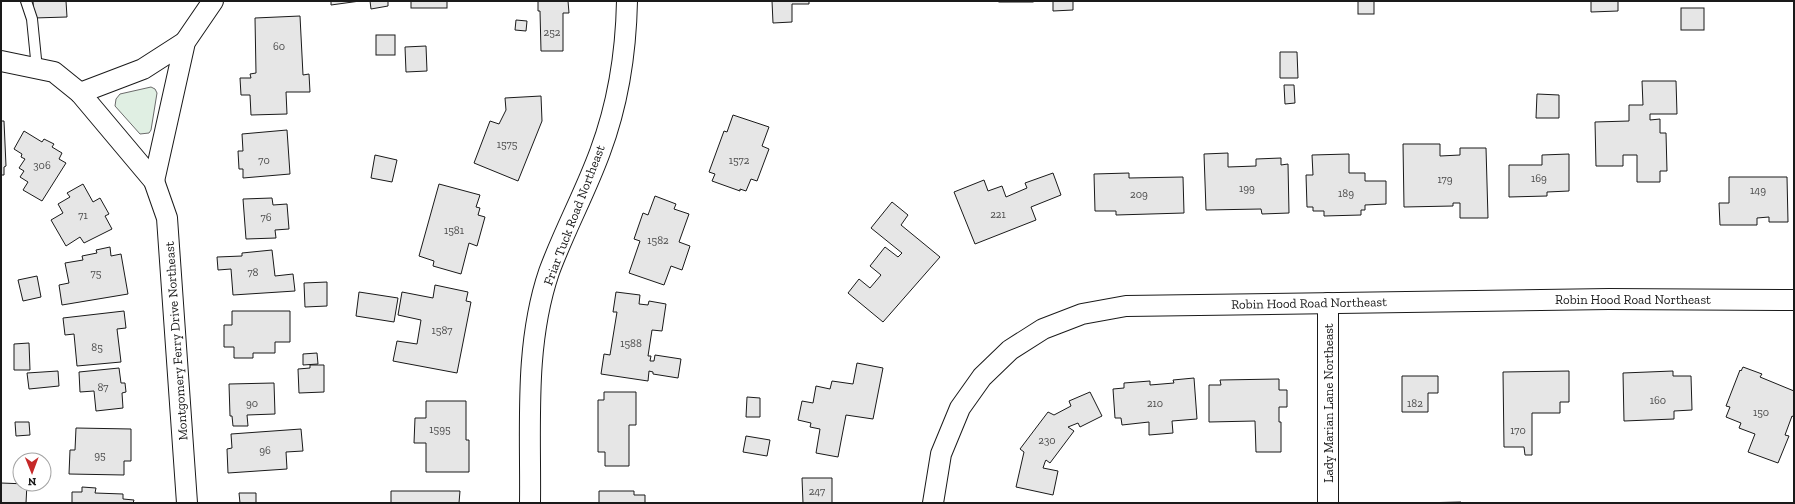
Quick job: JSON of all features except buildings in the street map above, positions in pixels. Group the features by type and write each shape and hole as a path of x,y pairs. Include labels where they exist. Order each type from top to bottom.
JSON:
{"street":[{"path":"154,181 185,42 212,1"},
{"name":"Friar Tuck Road Northeast","path":"530,503 531,359 538,315 549,272 600,152 618,91 626,31 627,1"},
{"path":"80,93 143,69 185,42"},
{"name":"Montgomery Ferry Drive Northeast","path":"1,61 54,72 80,93 154,181 167,218 187,503"},
{"name":"Robin Hood Road Northeast","path":"934,503 941,454 960,408 982,377 1010,350 1042,329 1082,314 1126,306 1609,299 1794,300"},
{"name":"Lady Marian Lane Northeast","path":"1328,303 1328,503"}],"lane":[{"path":"26,1 32,19 36,69"}],"green space":[{"path":"151,87 155,89 157,93 151,130 149,133 140,134 115,106 116,99 120,94"}]}
